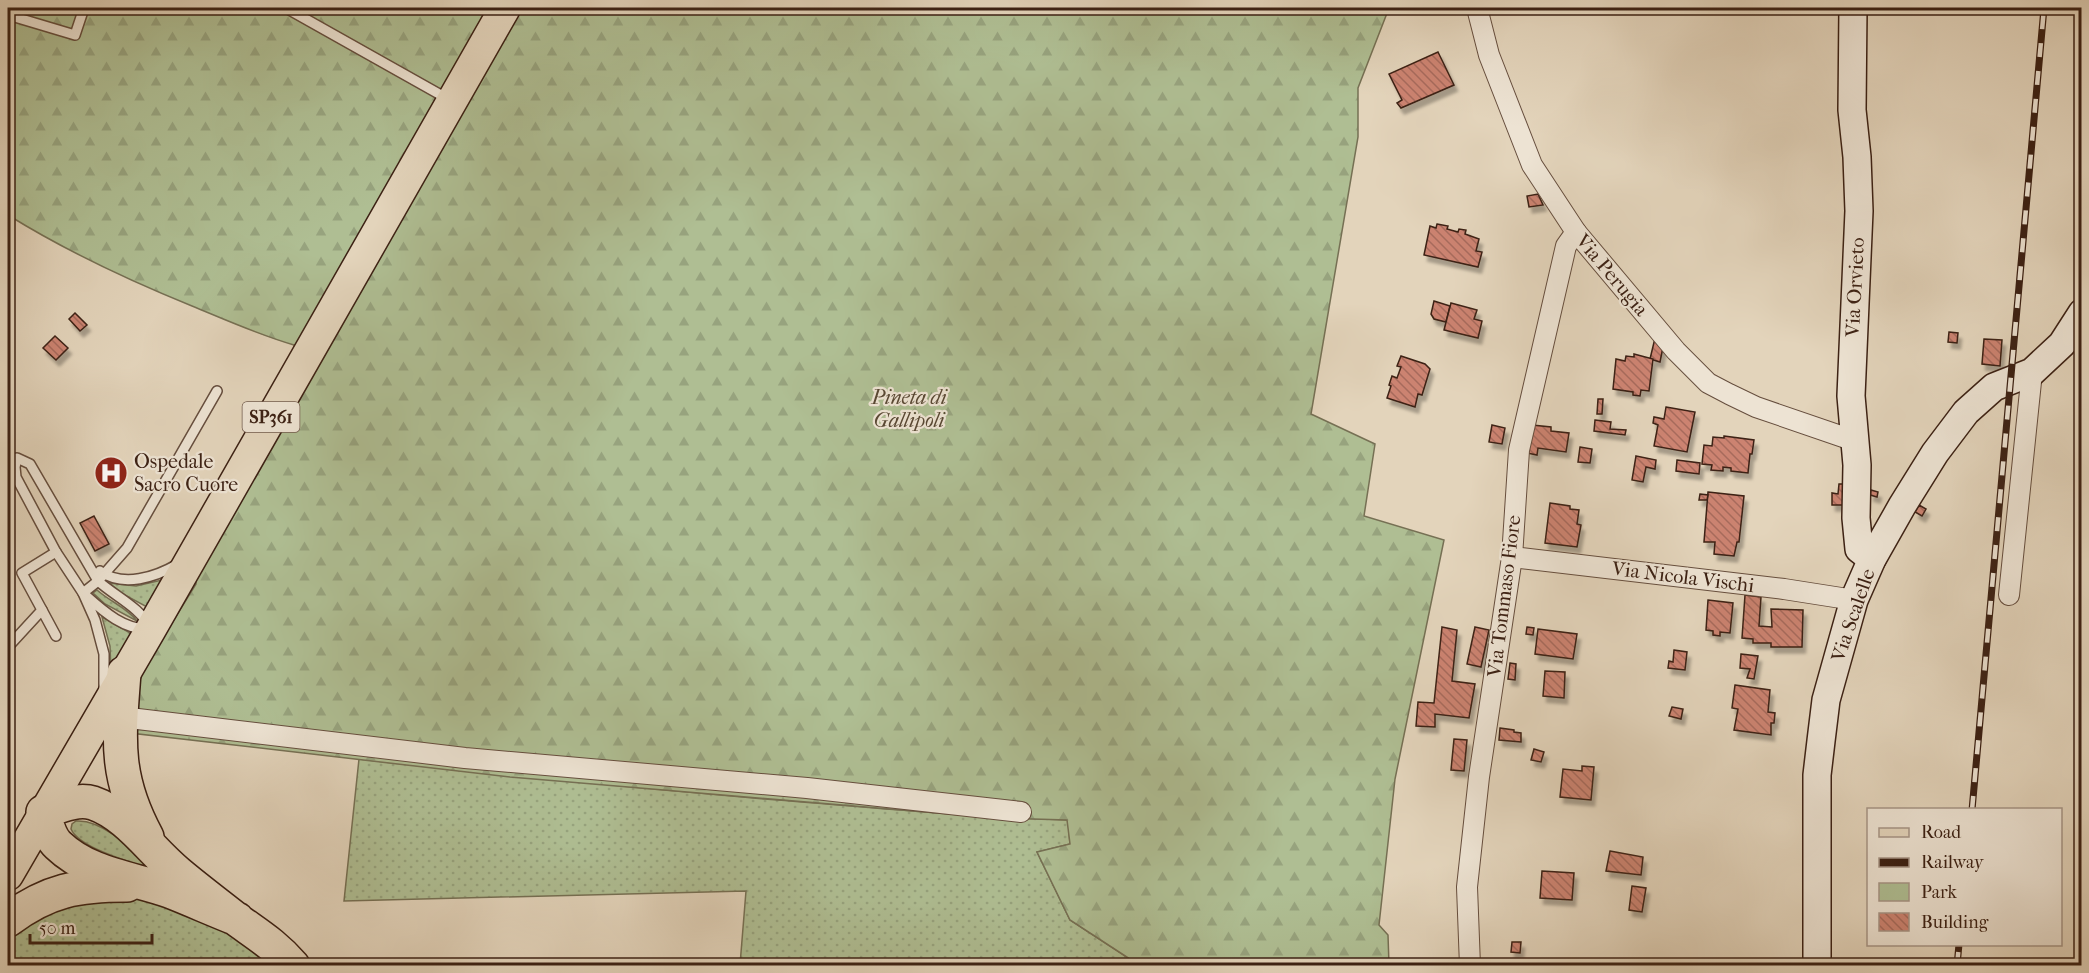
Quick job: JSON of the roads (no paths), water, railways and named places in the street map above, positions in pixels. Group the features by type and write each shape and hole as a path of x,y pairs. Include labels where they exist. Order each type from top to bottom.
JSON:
{"highway":[{"path":"124,673 112,713 119,739 122,773 128,796 152,847"},
{"path":"237,920 167,891 97,869 66,852 52,838 43,812 72,803 91,803 119,818 176,872 278,949 293,966"},
{"path":"8,920 29,904 66,890 103,885 131,885 167,891"}],"main road":[{"name":"SP361","path":"124,673 505,8"},
{"name":"Via Orvieto","path":"1853,8 1852,110 1857,156 1859,212 1851,396 1857,465 1856,518 1859,549 1872,559"},
{"name":"Via Scalelle","path":"1817,966 1818,775 1821,741 1826,700 1854,600 1872,559 1902,506 1935,453 1966,412 1994,387 2032,372 2062,344 2082,313"},
{"path":"8,875 43,812 112,713"}],"street":[{"name":"Via Perugia","path":"1477,8 1489,55 1532,165 1576,232 1676,351 1708,383 1756,407 1855,441"},
{"name":"Via Tommaso Fiore","path":"1470,966 1467,887 1479,777 1512,557 1519,450 1566,246 1576,232"},
{"path":"2009,595 2032,372"},
{"name":"Via Nicola Vischi","path":"1512,557 1784,589 1854,600"},
{"path":"112,713 465,758 807,788 1021,812"}],"lane":[{"path":"8,15 75,35 84,8"},
{"path":"286,8 452,101"},
{"path":"82,592 101,578 127,548 217,391"},
{"path":"82,592 102,610 127,626 141,630 151,629 147,620 134,607 114,596 83,557 30,464 17,458 16,477 56,552 82,592 95,620 102,644 112,713"},
{"path":"56,552 22,573 56,636"},
{"path":"101,578 144,578 162,573 193,555"},
{"path":"8,647 42,610"}],"railway":[{"path":"1972,808 2044,8"},
{"path":"1957,966 1959,946"}],"place":[{"name":"Ospedale Sacro Cuore","path":"111,473"}],"park label":[{"name":"Pineta di Gallipoli","path":"909,408"}]}
